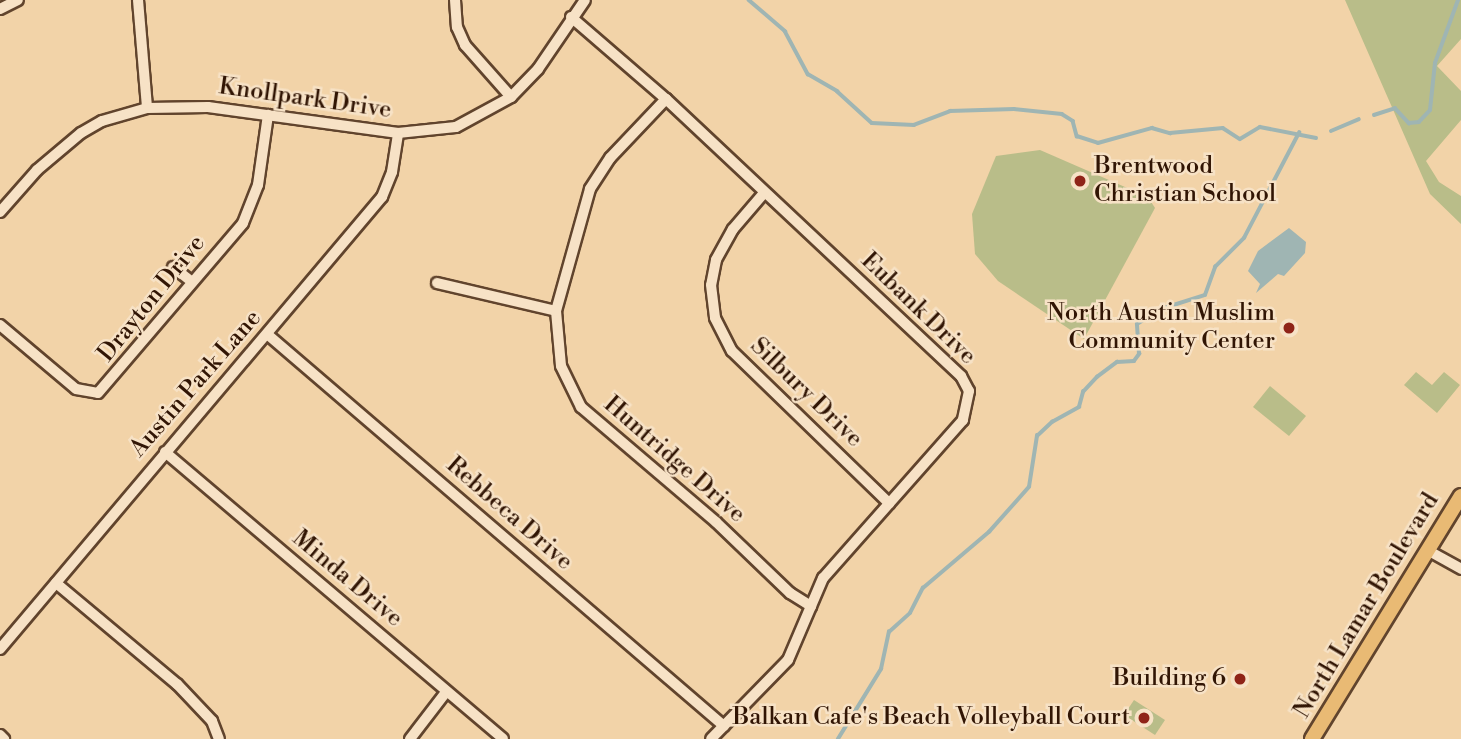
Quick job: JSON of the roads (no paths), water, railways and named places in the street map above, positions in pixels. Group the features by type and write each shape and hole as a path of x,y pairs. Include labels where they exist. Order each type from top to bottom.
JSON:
{"main road":[{"name":"North Lamar Boulevard","path":"1312,739 1461,496"}],"street":[{"path":"0,9 18,0"},
{"path":"138,0 147,108"},
{"path":"455,0 457,27 465,45 511,97"},
{"name":"Knollpark Drive","path":"0,212 37,170 80,133 102,121 147,108 208,107 398,133 456,127 511,97 538,69 585,0"},
{"name":"Eubank Drive","path":"571,17 666,99 961,376 969,391 963,420 838,557 811,606 788,660 711,739"},
{"name":"Huntridge Drive","path":"666,99 610,158 590,189 556,311 561,366 581,407 716,522 790,593 811,606"},
{"name":"Drayton Drive","path":"0,325 76,389 98,393 243,223 253,204 268,115"},
{"name":"Austin Park Lane","path":"0,649 382,197 392,172 398,133"},
{"name":"Silbury Drive","path":"764,193 733,229 716,260 710,285 715,318 732,351 890,503"},
{"path":"173,267 192,282"},
{"path":"437,283 556,311"},
{"name":"Rebbeca Drive","path":"267,334 724,726"},
{"name":"Minda Drive","path":"165,452 503,739"},
{"path":"1429,551 1461,569"},
{"path":"56,583 177,684 212,721 219,739"},
{"path":"410,739 446,691"},
{"path":"0,735 4,739"}],"water":[{"path":"1289,228 1306,242 1305,253 1284,276 1278,274 1256,293 1260,284 1248,271 1258,251"}],"waterway":[{"path":"749,0 785,31 808,74 837,91 872,123 914,125 950,111 1014,109 1062,114 1073,121 1077,136 1098,143 1152,128 1170,133 1223,128 1240,139 1260,127 1316,138"},
{"path":"1374,115 1395,108 1409,123 1419,122 1430,110 1435,63 1458,0"},
{"path":"1331,131 1359,119"},
{"path":"838,739 881,669 889,632 910,613 923,588 989,532 1029,487 1037,436 1052,422 1079,407 1083,392 1097,377 1117,362 1134,361 1139,354 1137,324 1161,309 1205,295 1215,267 1244,238 1299,133"}],"place":[{"name":"Brentwood Christian School","path":"1080,181"},
{"name":"North Austin Muslim Community Center","path":"1289,328"},
{"name":"Building 6","path":"1240,679"},
{"name":"Balkan Cafe's Beach Volleyball Court","path":"1144,718"}]}
